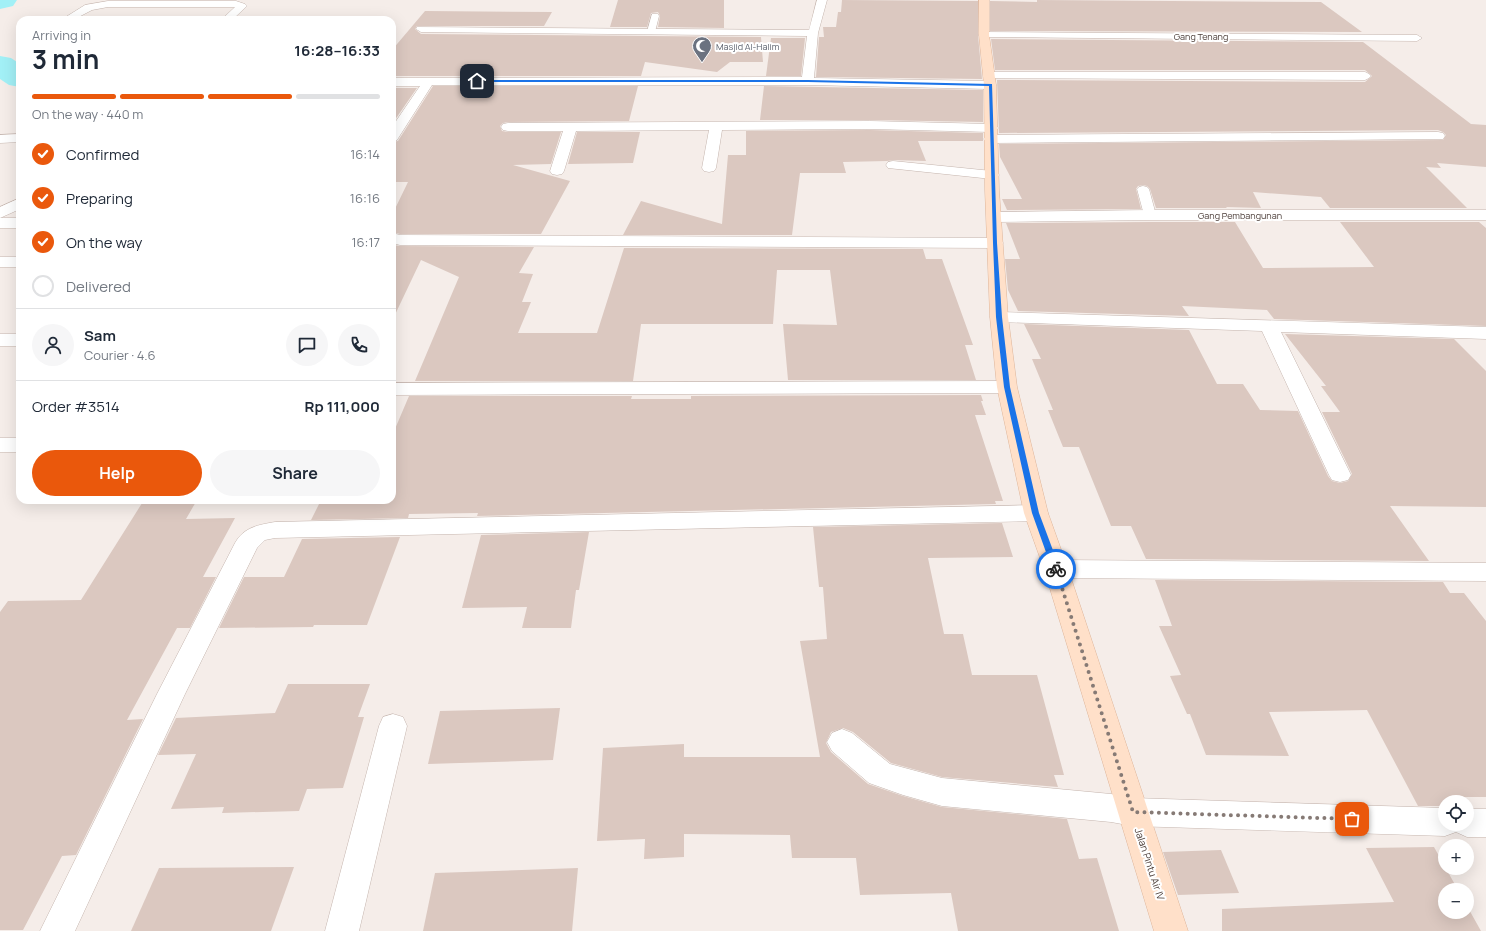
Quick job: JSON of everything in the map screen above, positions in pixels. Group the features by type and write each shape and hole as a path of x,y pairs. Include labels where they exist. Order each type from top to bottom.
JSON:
{"main road":[{"name":"Jalan Pintu Air IV","path":"984,0 984,35 990,80 992,175 999,317 1007,387 1036,513 1056,570 1171,931"}],"street":[{"path":"808,81 813,33 822,0"},
{"path":"74,16 89,8 108,4 236,4 242,6 231,16"},
{"path":"420,29 813,33"},
{"name":"Gang Tenang","path":"984,35 1418,38"},
{"path":"396,82 990,80 1365,76"},
{"path":"396,131 429,81"},
{"path":"508,127 870,125 991,133 1438,136"},
{"path":"557,170 571,127"},
{"path":"709,168 716,127"},
{"path":"0,139 16,138"},
{"path":"893,165 992,175"},
{"path":"0,213 16,205"},
{"name":"Gang Pembangunan","path":"995,217 1150,215 1486,215"},
{"path":"0,223 16,223"},
{"path":"396,243 995,243"},
{"path":"0,262 16,262"},
{"path":"999,317 1486,333"},
{"path":"1269,326 1340,475"},
{"path":"0,340 16,340"},
{"path":"396,389 1007,387"},
{"path":"0,445 16,445"},
{"path":"57,931 171,694 247,543 258,533 275,530 1036,513"},
{"path":"1056,570 1486,572"},
{"path":"342,931 394,726"},
{"path":"842,742 880,774 903,782 942,792 1111,808 1133,812 1438,822"},
{"path":"1474,823 1486,823"}],"lane":[{"path":"651,32 655,16"},
{"path":"1143,189 1150,215"}],"building":[{"path":"618,0 724,0 724,28 658,27 660,16 658,12 651,13 647,27 610,27"},
{"path":"842,0 978,1 978,35 982,79 816,77 819,37 824,37 823,27 836,27 838,12 841,12"},
{"path":"1037,0 1321,2 1362,32 990,31 990,1 1037,2"},
{"path":"425,11 552,12 544,26 417,26 415,29 421,34 761,37 763,62 730,62 717,72 645,62 641,76 396,76 396,45"},
{"path":"771,38 805,38 801,76 766,76"},
{"path":"991,39 1363,42 1471,124 1486,125 1486,167 1437,163 1441,168 1426,167 1467,208 1330,208 1321,197 1253,192 1261,208 1156,208 1150,189 1143,185 1138,186 1136,189 1141,209 1007,210 1002,199 1022,199 1000,157 999,144 1443,140 1446,135 1438,130 999,133 997,80 1365,82 1372,76 1365,70 995,70"},
{"path":"433,86 638,86 629,121 508,122 503,123 500,126 502,131 508,132 561,132 551,164 513,165 570,181 541,234 396,233 396,207 408,182 396,182 396,141 398,141"},
{"path":"764,86 983,90 983,122 760,120"},
{"path":"396,88 417,88 396,118"},
{"path":"870,130 983,133 983,141 918,141 926,161 893,160 843,162 846,173 800,173 792,235 623,235 641,201 722,224 728,155 746,155 746,131"},
{"path":"577,132 640,132 633,163 568,164"},
{"path":"1235,222 1263,268 1374,267 1340,222 1479,222 1486,228 1486,326 1274,319 1267,310 1182,306 1189,316 1018,311 1008,290 1005,259 1020,259 1006,223"},
{"path":"396,246 534,247 519,273 533,274 522,302 531,302 518,333 597,333 624,248 923,249 926,259 942,259 973,345 965,345 976,380 788,380 783,324 837,325 830,270 777,270 773,324 641,324 633,381 415,381 459,277 421,260 396,313"},
{"path":"1024,324 1189,330 1217,384 1243,384 1260,410 1298,411 1328,476 1332,481 1340,483 1348,481 1352,474 1322,412 1340,412 1321,386 1326,386 1285,334 1454,339 1486,371 1486,507 1390,506 1429,561 1146,559 1131,526 1111,526 1079,447 1063,447 1048,410 1053,410 1032,359 1041,359"},
{"path":"981,395 983,401 981,401 986,415 975,415 1003,501 995,501 996,504 477,516 478,513 409,514 408,518 311,520 319,504 396,504 396,427 409,396 632,396 631,399 691,399 691,396"},
{"path":"141,504 195,504 186,519 235,518 203,577 216,577 190,628 177,628 127,720 143,719 76,855 62,856 23,930 0,930 0,612 8,601 81,600"},
{"path":"1002,523 1013,557 928,558 944,634 963,634 972,675 1037,675 1064,775 1054,775 1058,787 942,777 891,763 853,732 843,728 831,732 826,743 831,752 868,784 903,796 942,807 1067,819 1079,859 1097,858 1119,931 958,931 951,893 860,895 856,858 792,858 790,835 684,834 684,857 644,859 645,839 597,841 603,748 684,744 684,757 820,757 800,641 827,639 823,587 819,587 813,527"},
{"path":"589,532 579,590 576,590 571,628 522,628 527,607 462,608 481,535"},
{"path":"400,537 367,625 219,628 244,577 284,577 302,539"},
{"path":"1155,580 1443,582 1450,593 1464,593 1486,621 1486,797 1474,797 1474,795 1438,795 1438,806 1418,806 1367,710 1269,712 1289,756 1206,755 1190,714 1187,714 1170,676 1181,675 1159,626 1172,626"},
{"path":"288,684 370,684 358,717 364,717 343,788 307,789 299,811 222,813 224,807 171,809 196,754 158,755 176,718 275,713"},
{"path":"560,708 553,760 428,764 440,711"},
{"path":"1434,847 1438,854 1438,875 1450,875 1454,883 1438,883 1438,919 1474,918 1481,931 1222,931 1222,909 1394,902 1366,848"},
{"path":"1221,850 1239,893 1178,895 1163,852"},
{"path":"294,867 271,931 131,931 159,868"},
{"path":"578,868 572,931 423,931 435,873"}],"waterway":[{"path":"0,1 4,0"},
{"path":"0,65 16,75"}],"way so far":[{"path":"1056,569 1133,812 1352,819"}],"place":[{"name":"Masjid Al-Halim","path":"702,63"}],"route":[{"path":"477,81 808,81 990,84 992,190 995,217 999,317 1007,387 1036,513 1056,569"}]}
